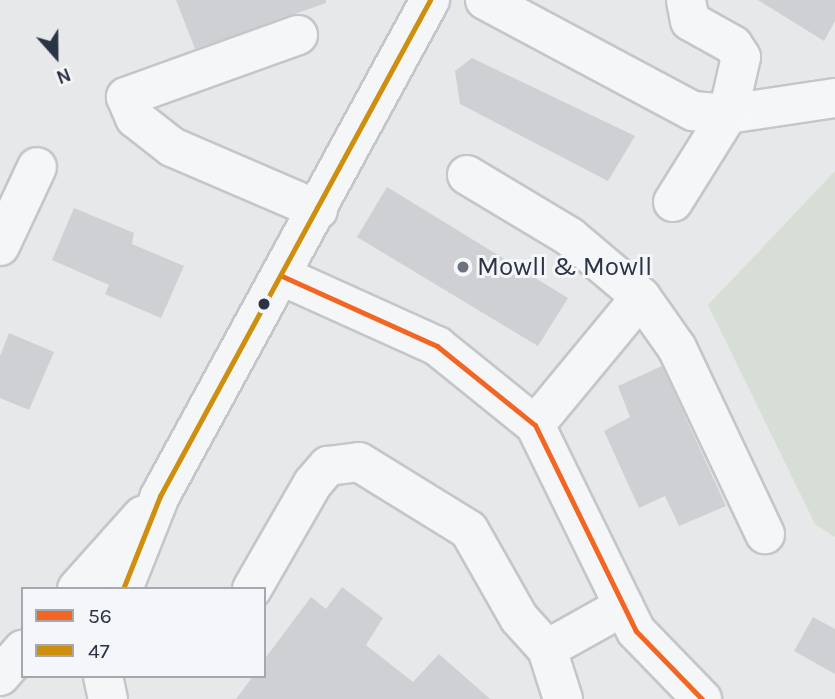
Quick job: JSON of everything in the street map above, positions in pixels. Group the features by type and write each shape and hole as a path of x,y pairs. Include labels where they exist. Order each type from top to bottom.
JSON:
{"street":[{"path":"124,587 160,496 430,0"},
{"path":"485,0 675,104 728,114 835,98"},
{"path":"673,202 728,114 741,57 733,45 690,21 685,0"},
{"path":"298,35 126,97 135,118 172,147 318,210"},
{"path":"0,246 37,167"},
{"path":"467,175 570,237 641,297 677,348 765,534"},
{"path":"282,276 438,346 535,425 636,631 702,699"},
{"path":"535,425 641,297"},
{"path":"253,587 313,483 328,466 359,462 469,530 519,618 547,649 563,699"},
{"path":"79,587 160,496"},
{"path":"547,649 624,606"},
{"path":"0,676 21,652"},
{"path":"103,678 108,699"}],"shaded area":[{"path":"835,171 835,537 815,524 708,305"}],"building":[{"path":"176,0 326,0 326,3 195,49"},
{"path":"758,0 835,0 835,21 824,41"},
{"path":"472,58 635,136 608,181 460,104 455,71"},
{"name":"Mowll & Mowll","path":"387,187 568,298 538,346 357,237"},
{"path":"74,208 134,233 132,244 184,266 161,318 105,294 109,285 52,260"},
{"path":"9,333 54,352 29,410 0,398 0,356"},
{"path":"662,366 726,506 679,526 665,496 639,508 604,431 630,417 618,386"},
{"path":"342,587 383,618 366,645 413,682 439,654 490,699 236,699 252,678 266,678 266,657 311,597 326,609"},
{"path":"813,617 835,629 835,674 794,651"}],"transit line":[{"name":"47","path":"124,587 160,496 430,0"},
{"name":"56","path":"282,276 437,346 535,425 636,631 702,699"}],"place":[{"name":"Mowll & Mowll","path":"463,267"}]}
